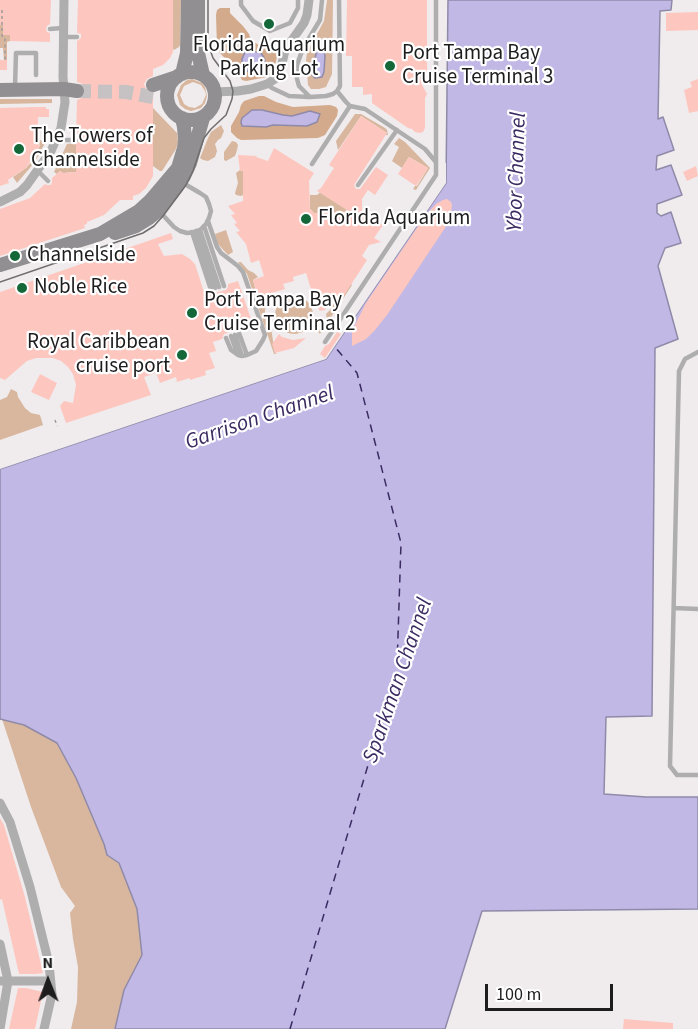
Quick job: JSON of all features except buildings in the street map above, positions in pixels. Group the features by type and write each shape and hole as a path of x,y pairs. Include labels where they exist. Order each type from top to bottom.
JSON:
{"main road":[{"path":"168,103 168,89 171,82 180,75 188,52 188,0"},
{"path":"198,0 198,53 203,75"},
{"path":"189,72 203,75 213,85 215,92 214,104 203,118 189,120 176,115 168,103 153,91 189,72"},
{"path":"0,90 70,90"},
{"path":"1,265 100,234 110,235 132,228 149,218 154,205 180,164 185,140 182,118"},
{"path":"154,205 181,182 193,154 203,118"}],"street":[{"path":"0,202 24,188 51,151 61,128 70,90 63,77 64,0"},
{"path":"215,92 238,91 267,84 278,75 285,50 304,23 309,0"},
{"path":"1,809 10,822 30,887 49,964 52,994 44,1029"},
{"path":"0,944 4,981 0,1029"},
{"path":"4,981 50,981"}],"lane":[{"path":"241,0 241,5 253,21 270,31 290,23 298,8 298,0"},
{"path":"310,97 299,86 297,65 303,48 320,20 322,0"},
{"path":"267,84 289,96 326,96 337,91 341,82 339,0"},
{"path":"324,342 436,175 436,0"},
{"path":"50,28 77,38"},
{"path":"15,90 16,53 36,53 36,75"},
{"path":"337,91 350,106 365,109 425,149 435,161"},
{"path":"312,164 350,106"},
{"path":"358,185 396,130"},
{"path":"57,140 76,140"},
{"path":"38,171 48,181"},
{"path":"154,205 180,231 200,228 211,211 209,204 206,197 181,182"},
{"path":"200,228 217,288 200,228"},
{"path":"200,228 221,253 243,272 264,332 263,340 256,351 242,356 231,350 233,335 242,356"},
{"path":"698,352 685,359 679,371 670,766 677,775 698,775"},
{"path":"674,608 698,609"}],"path":[{"path":"2,10 5,60"},
{"path":"5,38 10,38"},
{"path":"0,43 5,43"},
{"path":"55,420 57,426"}],"shaded area":[{"path":"173,0 181,0 180,45 174,50 173,49"},
{"path":"327,0 333,0 332,74 326,87 311,89 308,85 307,52 324,21"},
{"path":"220,8 230,8 230,13 243,26 251,40 262,47 279,50 273,72 267,77 242,80 220,53 217,47 216,15"},
{"path":"3,10 3,34 10,35 10,41 7,42 7,60 4,60 3,48 0,48 0,25"},
{"path":"192,79 202,83 205,87 207,96 201,108 191,111 180,105 177,95 181,85","holes":["193,82 201,85 206,95 202,104 195,108 184,104 180,95 184,86"]},
{"path":"264,96 293,107 330,105 338,110 337,116 325,135 318,138 241,140 231,132 231,126 244,101","holes":["252,110 292,116 310,111 266,127 242,126 242,118"]},
{"path":"0,99 52,99 52,103 0,104"},
{"path":"153,108 177,133 176,149 162,171 153,166"},
{"path":"355,114 361,114 385,128 388,135 361,116 338,150 336,141"},
{"path":"221,125 224,131 215,144 217,151 215,157 208,161 203,160 200,158 211,132"},
{"path":"399,138 430,168 416,190 413,189 428,168 409,157 402,168 392,161 399,147 394,144"},
{"path":"38,140 46,141 35,162 17,183 13,177 31,162 40,146"},
{"path":"232,141 238,145 237,150 235,156 226,161 224,152"},
{"path":"76,143 76,172 63,173 60,171 57,174 54,172 67,144"},
{"path":"243,171 243,195 241,196 235,193 238,183 236,173"},
{"path":"323,190 347,206 346,212 314,213 310,209 310,195 317,195"},
{"path":"226,230 233,252 228,255 217,243 215,234"},
{"path":"238,262 258,277 253,280 258,299 266,297 269,300 265,315 271,328 277,354 274,354 247,274"},
{"path":"351,284 320,334 316,329 319,321 327,320 326,314 331,309 328,298"},
{"path":"294,296 301,297 307,302 312,308 312,322 307,328 301,333 294,334 287,333 281,328 276,322 275,315 276,308 281,302 287,297"},
{"path":"11,389 17,392 25,408 31,413 40,415 43,425 0,440 0,400 7,397"},
{"path":"2,719 24,725 57,743 76,778 107,855 119,863 137,909 142,955 124,990 115,1029 71,1029 77,1002 78,967 70,913 75,906 61,887"}],"water":[{"path":"448,0 672,0 671,10 660,11 658,119 663,117 674,150 657,156 656,170 671,165 682,195 657,204 657,213 661,216 671,212 681,243 665,248 658,266 678,339 655,348 652,716 606,717 604,794 698,797 698,909 482,911 445,1029 115,1029 124,990 142,955 137,909 119,863 107,855 76,778 57,743 24,725 0,719 0,469 326,359 446,183"},
{"path":"322,46 325,56 324,72 322,77 315,78 312,75 313,66 317,50"},
{"path":"250,50 261,53 266,65 264,69 256,73 243,70 242,59 245,52"},
{"path":"252,110 292,116 310,111 320,114 317,122 307,126 242,126 242,118"}],"pier":[{"path":"443,162 446,163 446,183 326,359 0,469 0,466 325,357 443,182"}],"ferry route":[{"path":"290,1029 397,667 401,543 357,373 335,347"}],"tunnel":[{"path":"77,91 126,92 153,97"}],"tram line":[{"path":"0,282 143,233 163,216 186,185 204,138 226,115 233,91 230,81 213,58 208,44 208,0"}],"place":[{"name":"Florida Aquarium Parking Lot","path":"269,24"},
{"name":"Port Tampa Bay Cruise Terminal 3","path":"390,66"},
{"name":"The Towers of Channelside","path":"19,149"},
{"name":"Florida Aquarium","path":"306,219"},
{"name":"Channelside","path":"15,256"},
{"name":"Noble Rice","path":"22,288"},
{"name":"Port Tampa Bay Cruise Terminal 2","path":"192,313"},
{"name":"Royal Caribbean cruise port","path":"182,355"}],"water label":[{"name":"Ybor Channel","path":"518,172"},
{"name":"Garrison Channel","path":"260,419"},
{"name":"Sparkman Channel","path":"399,681"}]}
